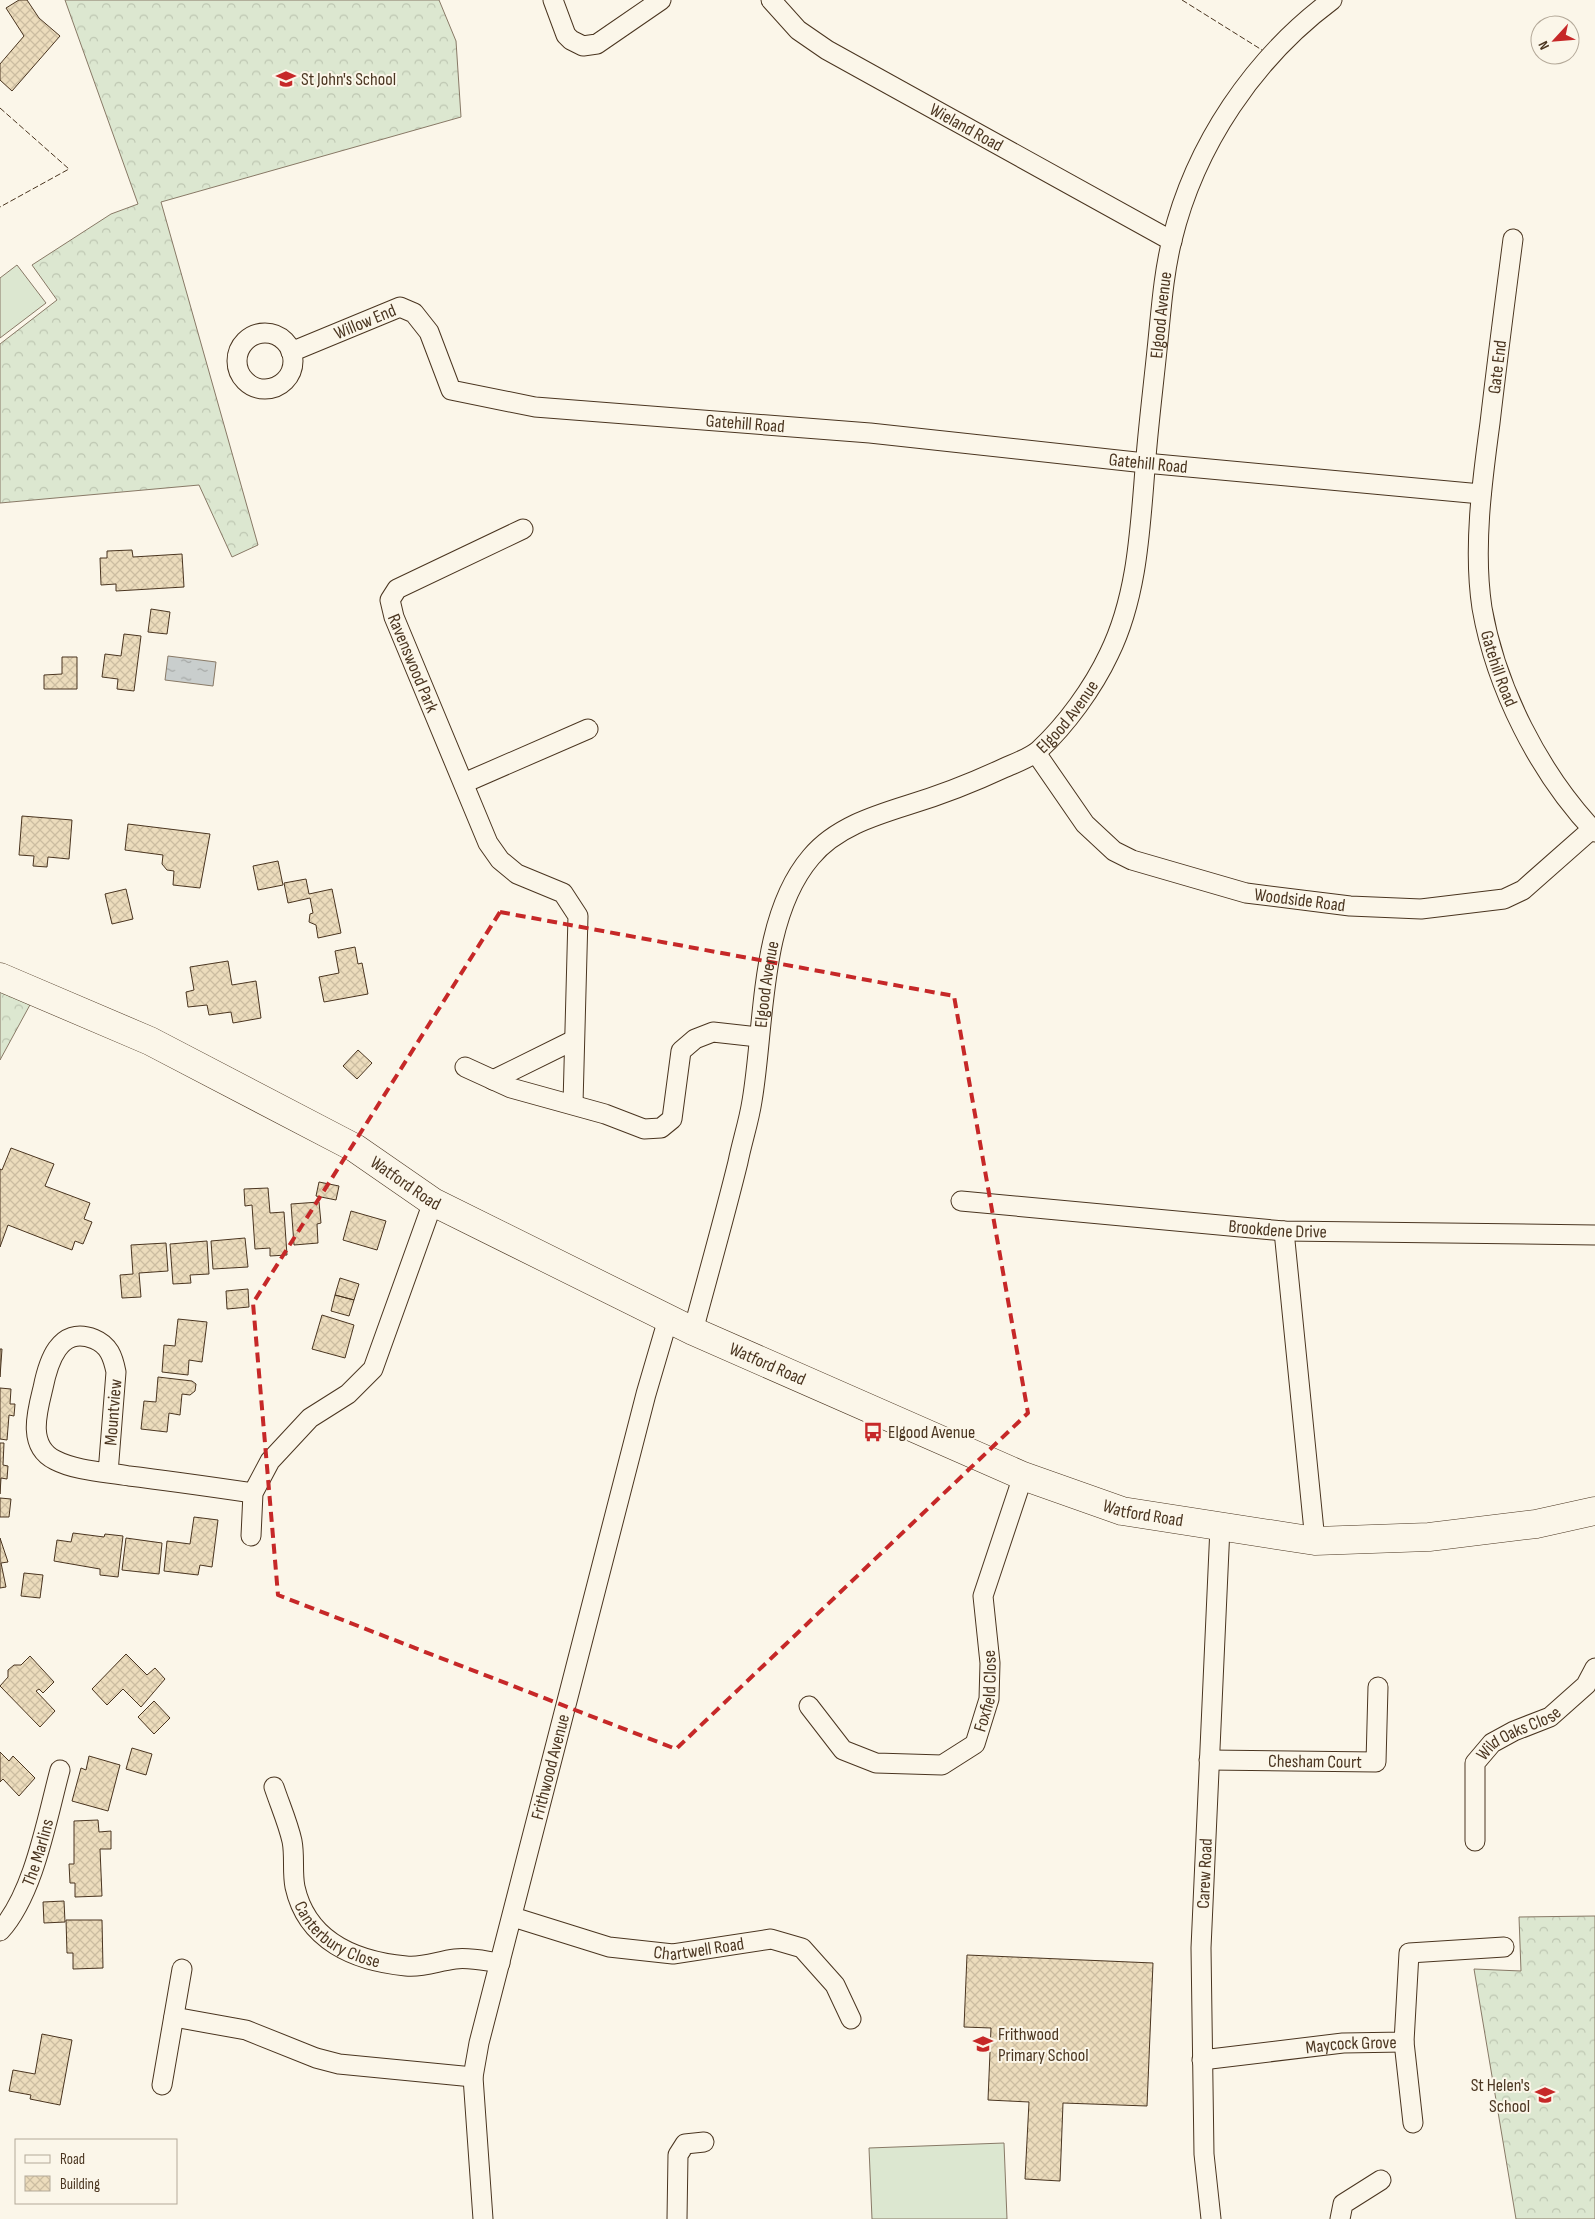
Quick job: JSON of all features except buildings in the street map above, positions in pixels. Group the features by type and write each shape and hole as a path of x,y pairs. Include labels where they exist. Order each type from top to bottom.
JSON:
{"main road":[{"name":"Watford Road","path":"0,977 150,1042 355,1148 433,1202 693,1331 1023,1476 1122,1511 1315,1541 1429,1537 1536,1524 1595,1511"}],"street":[{"path":"553,0 566,35 583,46 597,44 661,0"},
{"name":"Wieland Road","path":"771,0 798,30 827,50 1172,241"},
{"name":"Elgood Avenue","path":"693,1331 725,1214 752,1101 758,1037 776,927 794,882 810,858 831,837 875,816 954,791 1036,753 1082,700 1110,654 1129,601 1141,532 1145,463 1164,284 1172,241 1198,167 1229,109 1277,49 1332,0"},
{"name":"Gate End","path":"1481,494 1513,239"},
{"name":"Willow End","path":"291,352 400,307 414,313 428,332 452,390"},
{"name":"Gatehill Road","path":"452,390 535,407 870,433 1145,463 1481,494 1479,552 1482,607 1502,678 1532,744 1551,775 1594,831"},
{"name":"Ravenswood Park","path":"523,529 397,589 390,600 394,617 488,843 500,860 517,874 563,893 578,916 572,1104"},
{"path":"464,783 588,728"},
{"name":"Woodside Road","path":"1036,753 1085,824 1114,851 1132,860 1246,893 1350,906 1421,908 1504,899 1523,890 1594,831"},
{"path":"465,1067 511,1088 572,1104 644,1129 660,1128 672,1119 681,1051 695,1039 713,1032 758,1037"},
{"path":"493,1080 574,1040"},
{"name":"Brookdene Drive","path":"961,1201 1284,1231 1595,1235"},
{"path":"251,1536 254,1493 270,1461 310,1418 348,1394 373,1369 433,1202"},
{"path":"1284,1231 1315,1541"},
{"name":"Frithwood Avenue","path":"484,2219 473,2077 479,2043 513,1917 646,1394 668,1319"},
{"name":"Mountview","path":"108,1473 116,1372 114,1361 112,1354 98,1340 89,1337 74,1338 64,1341 47,1367 35,1420 37,1436 45,1452 54,1460 108,1473 254,1493"},
{"name":"Foxfield Close","path":"809,1706 843,1750 876,1763 942,1765 975,1744 989,1699 990,1663 983,1596 1023,1476"},
{"name":"Carew Road","path":"1212,2219 1204,2154 1201,1948 1220,1527"},
{"name":"Wild Oaks Close","path":"1475,1842 1475,1763 1492,1743 1514,1731 1550,1717 1586,1685 1595,1668"},
{"name":"Chesham Court","path":"1209,1760 1376,1762 1378,1686"},
{"name":"The Marlins","path":"0,1930 17,1908 27,1887 60,1770"},
{"name":"Canterbury Close","path":"274,1787 292,1842 293,1873 299,1902 304,1915 320,1936 360,1956 408,1967 470,1958 500,1963"},
{"name":"Chartwell Road","path":"513,1917 609,1947 673,1954 771,1939 802,1948 835,1985 851,2018"},
{"name":"Maycock Grove","path":"1202,2060 1343,2043 1404,2042 1409,1952 1504,1947"},
{"path":"162,2085 182,1969"},
{"path":"174,2017 246,2030 316,2058 339,2064 473,2077"},
{"path":"1404,2042 1413,2123"},
{"path":"677,2219 678,2155 685,2144 704,2142"},
{"path":"1340,2219 1343,2204 1382,2180"}],"highlighted area":[{"path":"500,912 954,996 1028,1413 676,1749 278,1595 253,1303"}],"green space":[{"path":"65,0 439,0 456,41 461,117 161,202 258,545 232,557 199,485 0,503 0,344 57,300 32,265 111,214 138,204"},
{"path":"17,265 46,303 0,338 0,278"},
{"path":"0,980 31,1003 0,1060"},
{"name":"St Helen's School","path":"1595,1916 1595,2219 1516,2219 1474,1969 1521,1971 1519,1917"},
{"path":"1004,2143 1007,2219 872,2219 869,2148"}],"water":[{"path":"168,656 216,662 213,686 165,680"}],"fence":[{"path":"1182,0 1262,50"},
{"path":"0,108 69,169 0,207"}],"place":[{"name":"St John's School","path":"286,79"},
{"name":"Elgood Avenue","path":"873,1432"},
{"name":"Frithwood Primary School","path":"983,2044"},
{"name":"St Helen's School","path":"1545,2095"}]}
